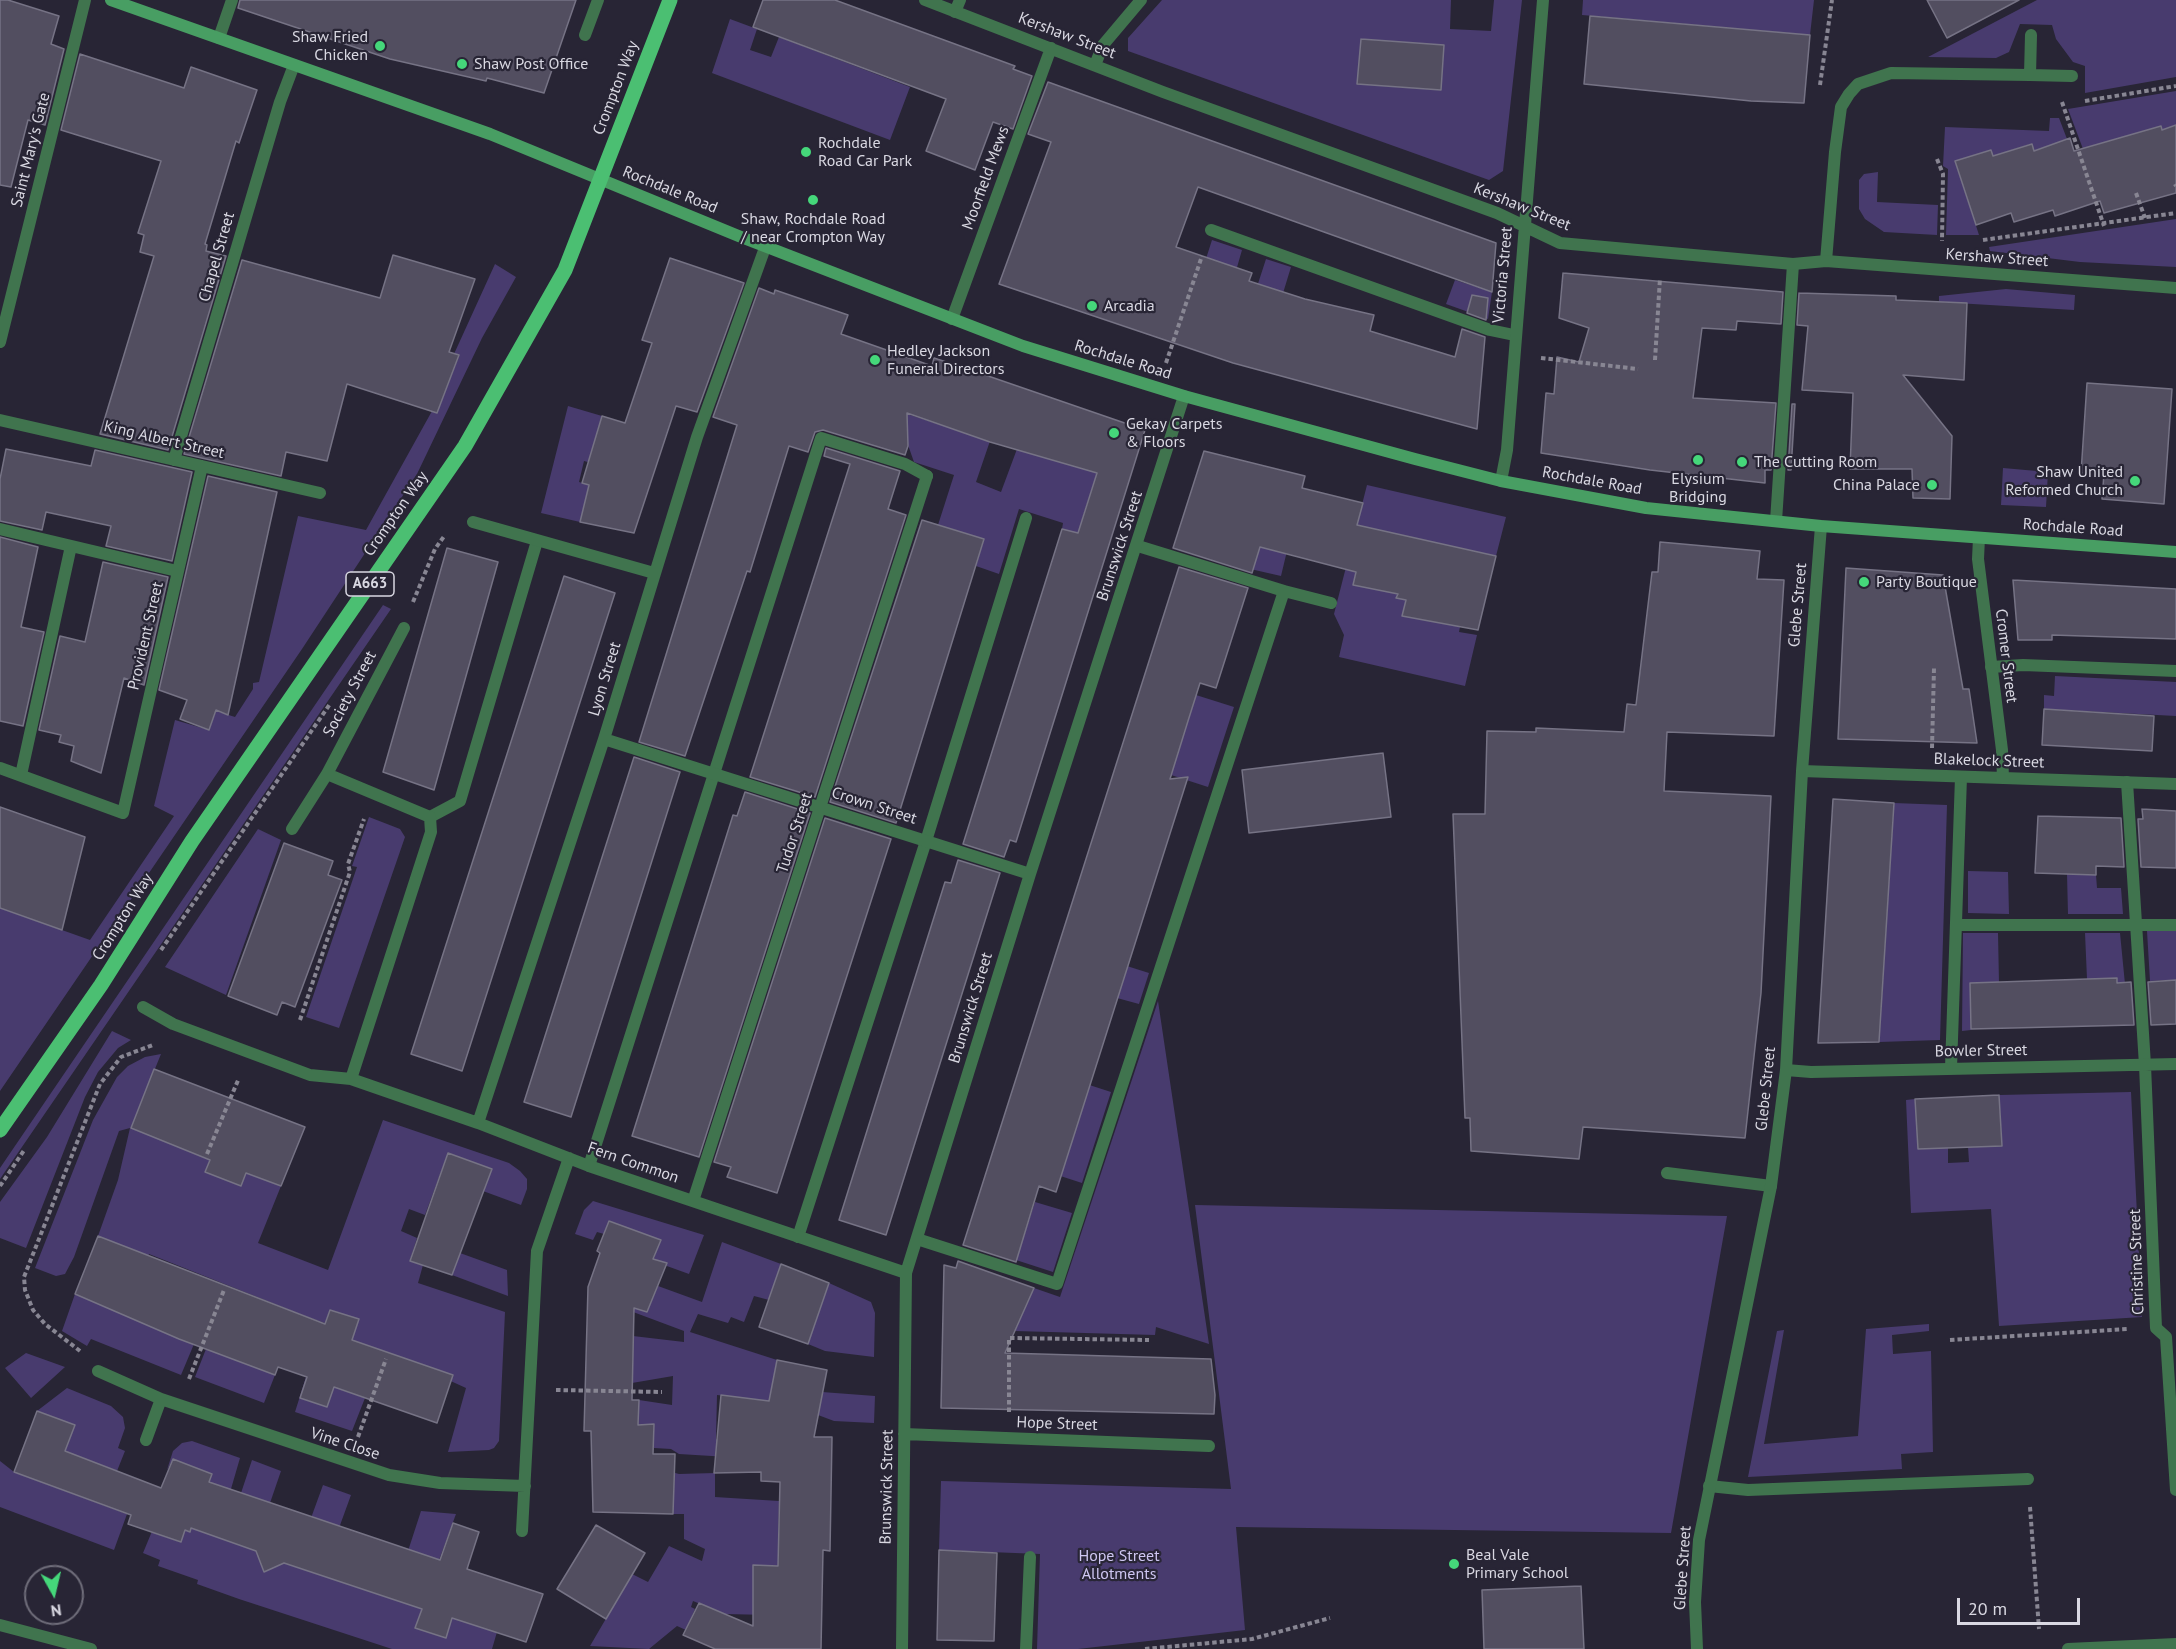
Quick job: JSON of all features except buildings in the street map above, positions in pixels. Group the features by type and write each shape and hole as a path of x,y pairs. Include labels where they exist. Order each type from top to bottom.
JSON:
{"main road":[{"name":"Rochdale Road","path":"111,0 490,134 600,180 1023,346 1184,396 1501,481 1646,508 1821,526 2176,552"},
{"name":"Crompton Way","path":"0,1130 101,985 192,841 465,446 565,270 670,0"}],"street":[{"name":"Saint Mary's Gate","path":"0,342 85,0"},
{"path":"219,38 232,0"},
{"path":"585,35 598,0"},
{"name":"Kershaw Street","path":"925,0 958,6 1051,48 1497,213 1560,243 1793,264 1826,261 2176,288"},
{"path":"1095,65 1103,45 1141,0"},
{"name":"Victoria Street","path":"1501,481 1507,450 1514,334 1543,0"},
{"path":"2030,75 2031,35"},
{"name":"Moorfield Mews","path":"952,319 1051,48"},
{"name":"Chapel Street","path":"174,460 280,102 294,65"},
{"path":"1826,261 1841,107 1858,84 1891,73 2072,76"},
{"path":"1211,230 1490,330 1514,334"},
{"name":"Lyon Street","path":"478,1123 604,739 697,437 766,246"},
{"path":"1776,521 1793,264"},
{"name":"Brunswick Street","path":"902,1649 906,1273 1030,874 1138,546 1184,396"},
{"name":"King Albert Street","path":"0,420 320,494"},
{"name":"Tudor Street","path":"693,1201 927,476 905,464 821,438 716,774"},
{"name":"Provident Street","path":"21,775 123,813 202,466"},
{"path":"798,1237 926,841 1026,518"},
{"path":"473,522 537,542 654,573"},
{"name":"Glebe Street","path":"1697,1649 1695,1602 1699,1540 1771,1186 1786,1070 1802,771 1821,526"},
{"path":"0,529 177,571"},
{"name":"Cromer Street","path":"1979,538 1978,559 2003,778"},
{"path":"430,817 460,801 537,542"},
{"path":"0,768 21,775 71,546"},
{"path":"1138,546 1284,591 1331,603"},
{"path":"917,1239 1057,1284 1284,591"},
{"name":"Society Street","path":"292,829 327,774 404,628"},
{"path":"1991,667 2023,664 2176,671"},
{"name":"Crown Street","path":"604,739 1030,874"},
{"name":"Blakelock Street","path":"1802,771 2176,783"},
{"path":"327,774 430,817"},
{"path":"589,1166 716,774"},
{"path":"1951,1068 1961,777"},
{"name":"Christine Street","path":"2127,782 2145,1065 2156,1328 2166,1337 2175,1426 2176,1490"},
{"path":"351,1079 431,832 430,817"},
{"path":"1956,925 2176,925"},
{"name":"Fern Common","path":"143,1007 173,1024 310,1076 351,1079 478,1123 589,1166 906,1273"},
{"name":"Bowler Street","path":"1786,1070 1811,1072 2176,1064"},
{"path":"522,1531 537,1251 569,1158"},
{"path":"1667,1173 1742,1180 1771,1186"},
{"name":"Vine Close","path":"98,1371 161,1399 389,1476 440,1483 525,1486"},
{"path":"146,1440 161,1399"},
{"name":"Hope Street","path":"904,1434 1209,1446"},
{"path":"1709,1486 1749,1490 2028,1479"},
{"path":"1026,1649 1030,1557"},
{"path":"0,1625 91,1649"},
{"path":"2068,1649 2176,1644"}],"path":[{"path":"1819,88 1832,0"},
{"path":"2104,225 2062,105 2176,86"},
{"path":"1937,159 1943,174 1942,241"},
{"path":"2136,194 2145,218"},
{"path":"1983,240 2104,225 2176,213"},
{"path":"1165,366 1211,230"},
{"path":"1655,360 1660,274"},
{"path":"1541,358 1638,369"},
{"path":"409,612 435,549 445,535"},
{"path":"1932,748 1934,668"},
{"path":"158,954 330,703"},
{"path":"300,1020 350,872 348,864 365,816"},
{"path":"98,1371 88,1357 45,1324 33,1310 25,1290 24,1278 100,1084 121,1057 157,1044"},
{"path":"207,1154 239,1077"},
{"path":"0,1186 26,1147"},
{"path":"188,1383 224,1290"},
{"path":"1950,1340 2156,1328"},
{"path":"1009,1413 1009,1338 1149,1340"},
{"path":"357,1439 386,1359"},
{"path":"552,1390 662,1392"},
{"path":"2028,1479 2039,1629"},
{"path":"1145,1649 1252,1639 1330,1618"}],"green space":[{"path":"1162,0 1451,0 1450,29 1491,31 1494,0 1522,0 1503,171 1489,180 1128,51 1128,38","holes":["1362,39 1444,46 1440,90 1358,84"]},
{"path":"1583,0 1814,0 1810,35 1582,15"},
{"path":"2037,0 2176,0 2176,77 2085,93 2085,66 2073,62 2056,39 2052,25 2020,24 2009,52 1996,58 1928,57"},
{"path":"730,19 757,29 750,50 771,57 779,37 910,87 890,140 712,73"},
{"path":"2176,91 2176,125 2162,130 2161,126 2083,149 2068,109"},
{"path":"2050,118 2059,118 2067,139 2034,151 2031,144 1993,156 1991,150 1955,161 1979,235 1946,235 1948,169 1943,166 1945,127 2049,131"},
{"path":"1878,172 1877,202 1938,205 1937,235 1884,232 1865,219 1859,209 1859,180 1864,174"},
{"path":"2176,219 2176,267 2080,262 1990,251 1989,247"},
{"path":"1212,240 1242,250 1227,302 1195,293"},
{"path":"1266,259 1291,267 1276,316 1254,296"},
{"path":"495,264 516,277 482,338 417,474 302,649 0,1091 0,908 90,940 174,816 154,806 175,720 209,730 216,711 235,717 253,689 253,683 259,682 298,516 366,530 432,411 437,413 459,356 454,354"},
{"path":"1455,280 1492,292 1488,319 1446,304"},
{"path":"2006,289 2075,295 2074,310 1939,302 1939,296"},
{"path":"568,406 602,416 591,453 596,464 584,461 579,482 589,485 580,522 541,513"},
{"path":"907,414 990,441 976,482 1001,492 1017,449 1097,473 1082,519 1113,529 1108,542 1062,529 1063,523 1019,509 999,574 976,566 984,539 938,525 954,475 914,462 908,445"},
{"path":"2003,468 2048,472 2046,507 2001,505"},
{"path":"1367,485 1506,517 1496,556 1367,528 1353,584 1398,594 1397,598 1406,600 1403,616 1422,619 1463,611 1459,632 1477,635 1465,686 1339,657 1344,635 1334,614"},
{"path":"1292,530 1281,576 1224,563"},
{"path":"383,605 391,609 0,1179 0,1168"},
{"path":"2055,676 2176,682 2176,716 2044,709 2044,695 2054,696"},
{"path":"1196,695 1234,707 1208,787 1171,775"},
{"path":"1894,803 1947,805 1940,1040 1879,1042"},
{"path":"369,817 400,829 405,837 339,1028 306,1017 357,867 352,866"},
{"path":"258,829 281,840 226,995 165,967"},
{"path":"1968,871 2008,872 2009,914 1968,913"},
{"path":"2067,874 2096,875 2097,888 2121,888 2123,914 2068,914"},
{"path":"2147,931 2176,931 2176,980 2150,981"},
{"path":"1963,933 1998,933 1999,983 1970,984 1971,1030 1962,1031"},
{"path":"2085,933 2120,933 2129,1025 2119,1026 2117,979 2087,979"},
{"path":"1111,961 1149,973 1139,1004 1117,998"},
{"path":"1158,1001 1209,1344 1156,1327 1155,1335 1015,1331 1034,1288 1060,1297"},
{"path":"112,1031 131,1040 118,1048 98,1072 85,1097 26,1248 0,1238 0,1202 47,1137"},
{"path":"161,1054 131,1128 210,1160 205,1172 241,1186 246,1173 281,1186 258,1243 328,1270 383,1120 509,1163 527,1179 527,1189 521,1205 483,1191 492,1169 448,1153 425,1215 409,1209 401,1231 417,1238 410,1260 423,1265 418,1283 505,1312 499,1441 494,1448 448,1452 466,1388 389,1353 352,1340 359,1319 330,1310 325,1323 149,1254 125,1314 194,1344 181,1375 91,1339 87,1346 62,1331 75,1294 112,1309 134,1251 98,1236 118,1180 130,1128 119,1131 74,1257 65,1274 56,1276 35,1268 93,1120 117,1077 128,1066 145,1057"},
{"path":"1074,1080 1111,1092 1082,1183 1045,1171"},
{"path":"2131,1092 2142,1317 1999,1326 1991,1209 1911,1213 1906,1100 1915,1099 1948,1148 1948,1163 1969,1162 1968,1147 2002,1145 1999,1095"},
{"path":"593,1201 704,1235 689,1274 653,1261 660,1240 610,1222 604,1234 597,1232 593,1240 575,1234 584,1210"},
{"path":"1035,1202 1072,1213 1053,1272 1016,1260"},
{"name":"Hope Street Allotments","path":"1195,1205 1727,1216 1671,1533 1236,1527 1245,1630 1078,1649 1037,1649 1040,1554 939,1550 941,1481 1231,1489"},
{"path":"722,1242 781,1264 769,1300 754,1296 744,1322 731,1317 728,1323 698,1314 690,1332 777,1360 769,1401 717,1395 716,1439 761,1459 679,1454 671,1449 654,1448 654,1425 638,1425 639,1400 672,1405 673,1376 632,1383 633,1336 684,1342 684,1331 593,1297 595,1293 647,1312 658,1286 702,1302"},
{"path":"460,1253 507,1270 508,1296 452,1275"},
{"path":"829,1283 871,1302 875,1313 874,1357 825,1351 808,1344"},
{"path":"1929,1324 1929,1331 1892,1335 1893,1354 1931,1351 1933,1452 1901,1454 1902,1469 1748,1477 1777,1331 1784,1330 1764,1444 1858,1436 1866,1329"},
{"path":"206,1349 275,1375 264,1403 195,1377"},
{"path":"26,1353 65,1367 31,1398 5,1368"},
{"path":"306,1377 365,1398 352,1431 295,1412"},
{"path":"67,1388 111,1406 123,1417 125,1428 118,1448 125,1451 117,1471 65,1451 75,1425 37,1411"},
{"path":"822,1392 875,1396 874,1423 834,1421 818,1415"},
{"path":"192,1441 240,1458 217,1537 263,1553 260,1560 262,1566 279,1559 423,1607 415,1628 445,1637 453,1616 497,1632 492,1649 392,1649 239,1599 197,1584 198,1580 158,1566 160,1560 143,1553 155,1524 157,1534 180,1542 185,1530 190,1531 212,1474 173,1459 167,1470 173,1451 182,1443"},
{"path":"252,1460 281,1471 270,1503 241,1493"},
{"path":"0,1461 14,1472 127,1514 114,1550 0,1507"},
{"path":"649,1466 679,1474 715,1473 715,1497 779,1501 778,1566 753,1565 753,1603 769,1615 725,1614 693,1601 691,1607 695,1609 686,1630 677,1626 649,1649 590,1646 632,1574 648,1582 669,1546 702,1561 705,1549 684,1539 684,1514 673,1514 674,1490"},
{"path":"323,1485 351,1495 339,1528 311,1518"},
{"path":"421,1511 456,1514 439,1560 408,1551"}],"place":[{"name":"Shaw Fried Chicken","path":"380,46"},
{"name":"Shaw Post Office","path":"462,64"},
{"name":"Rochdale Road Car Park","path":"806,152"},
{"name":"Shaw, Rochdale Road / near Crompton Way","path":"813,200"},
{"name":"Arcadia","path":"1092,306"},
{"name":"Hedley Jackson Funeral Directors","path":"875,360"},
{"name":"Gekay Carpets & Floors","path":"1114,433"},
{"name":"Elysium Bridging","path":"1698,460"},
{"name":"The Cutting Room","path":"1742,462"},
{"name":"Shaw United Reformed Church","path":"2135,481"},
{"name":"China Palace","path":"1932,485"},
{"name":"Party Boutique","path":"1864,582"},
{"name":"Beal Vale Primary School","path":"1454,1564"}]}
